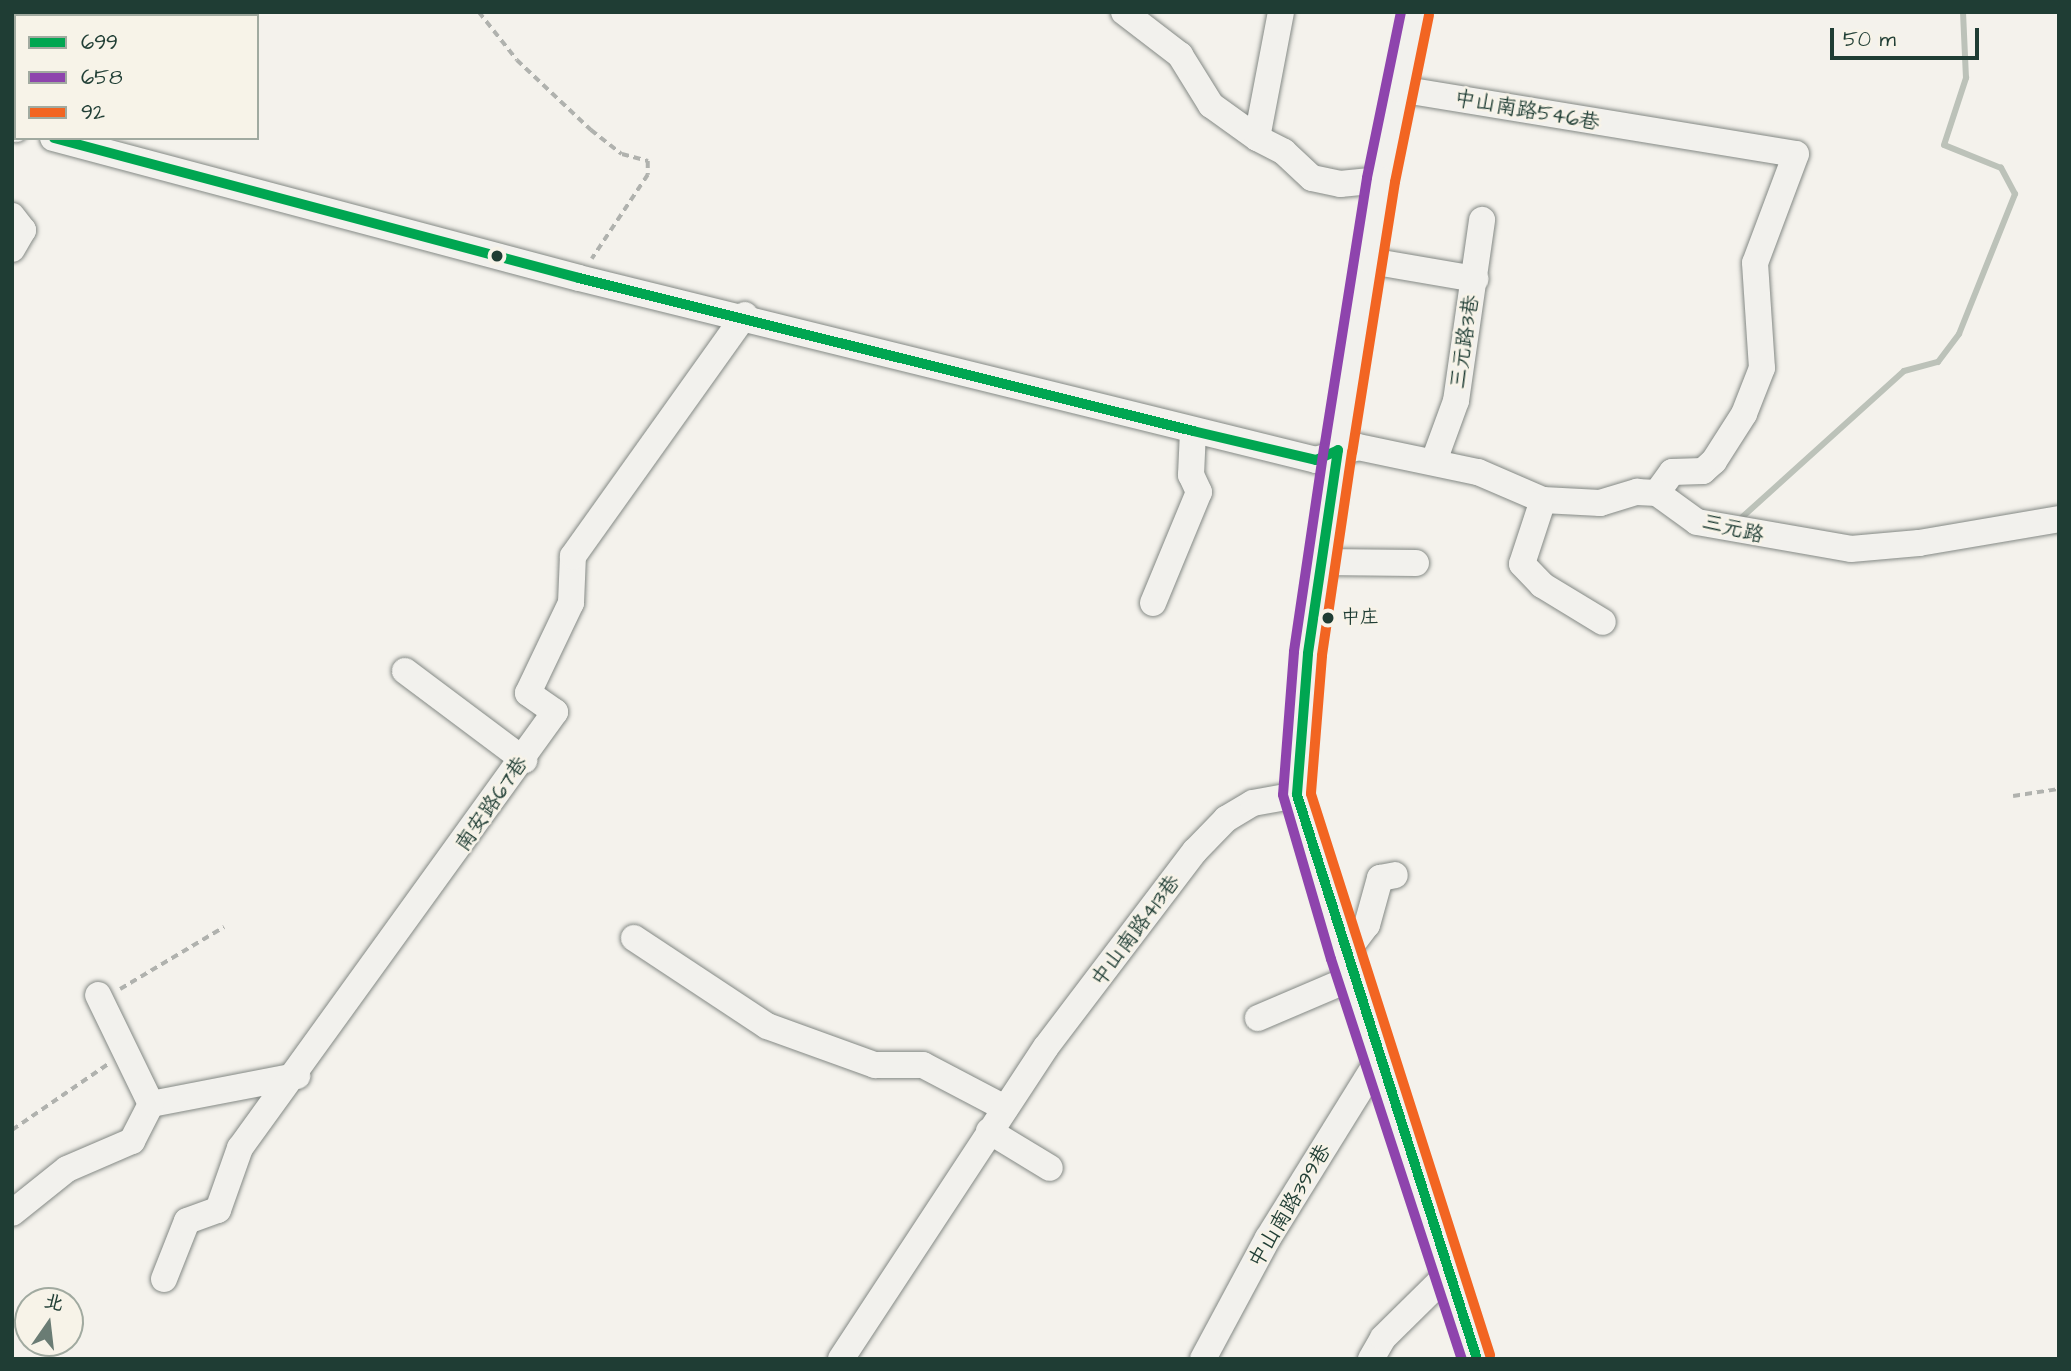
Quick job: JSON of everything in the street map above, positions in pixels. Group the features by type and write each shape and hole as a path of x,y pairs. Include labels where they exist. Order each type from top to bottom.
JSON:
{"street":[{"path":"1124,12 1180,55 1211,105 1257,138 1284,152 1312,178 1340,184 1381,180"},
{"path":"1257,138 1281,12"},
{"path":"1415,12 1381,180 1338,450 1322,562 1297,795 1348,967 1381,1055 1477,1359"},
{"name":"中山南路546巷","path":"1399,89 1796,154 1755,263 1762,368 1744,414 1703,471 1672,472 1657,493"},
{"path":"61,140 579,278 745,315 1193,431 1316,460 1338,450 1358,447 1434,461 1542,500 1600,503 1637,492 1657,493"},
{"path":"12,216 23,230 12,248"},
{"name":"三元路3巷","path":"1434,461 1456,401 1482,220"},
{"path":"1370,261 1475,279"},
{"name":"南安路67巷","path":"164,1279 187,1220 218,1210 240,1148 297,1076 524,760 555,712 528,693 571,603 573,556 745,315"},
{"path":"1153,603 1199,492 1191,475 1193,431"},
{"name":"三元路","path":"1657,493 1697,522 1851,549 2059,519"},
{"path":"1542,500 1522,564 1542,585 1603,622"},
{"path":"1322,562 1416,563"},
{"path":"405,671 524,760"},
{"name":"中山南路413巷","path":"841,1359 1005,1108 1195,851 1226,819 1253,803 1297,795"},
{"path":"1258,1018 1348,967 1367,925 1380,878 1395,875"},
{"path":"634,938 767,1026 875,1065 923,1065 1005,1108"},
{"path":"105,995 152,1104"},
{"name":"中山南路399巷","path":"1203,1359 1268,1238 1381,1055"},
{"path":"152,1104 297,1076"},
{"path":"12,1213 67,1168 132,1141 152,1104"},
{"path":"989,1131 1050,1168"},
{"path":"1371,1359 1383,1338 1450,1272"}],"path":[{"path":"479,12 517,60 591,130 622,154 648,161 648,175 579,278"},
{"path":"2013,796 2059,789"},
{"path":"105,995 224,927"},
{"path":"12,1130 108,1064"}],"waterway":[{"path":"1739,520 1904,371 1938,362 1959,334 2015,194 2001,168 1944,145 1966,78 1963,12"}],"transit line":[{"name":"658","path":"1401,12 1367,178 1324,448 1294,652 1283,795 1331,959 1462,1359"},
{"name":"92","path":"1429,15 1395,182 1352,452 1322,656 1311,794 1490,1355"},
{"name":"699","path":"62,140 579,278 1193,431 1316,460 1338,450"},
{"name":"699","path":"1338,450 1308,654 1297,795 1477,1359"}],"place":[{"name":"中庄","path":"1328,618"}]}
